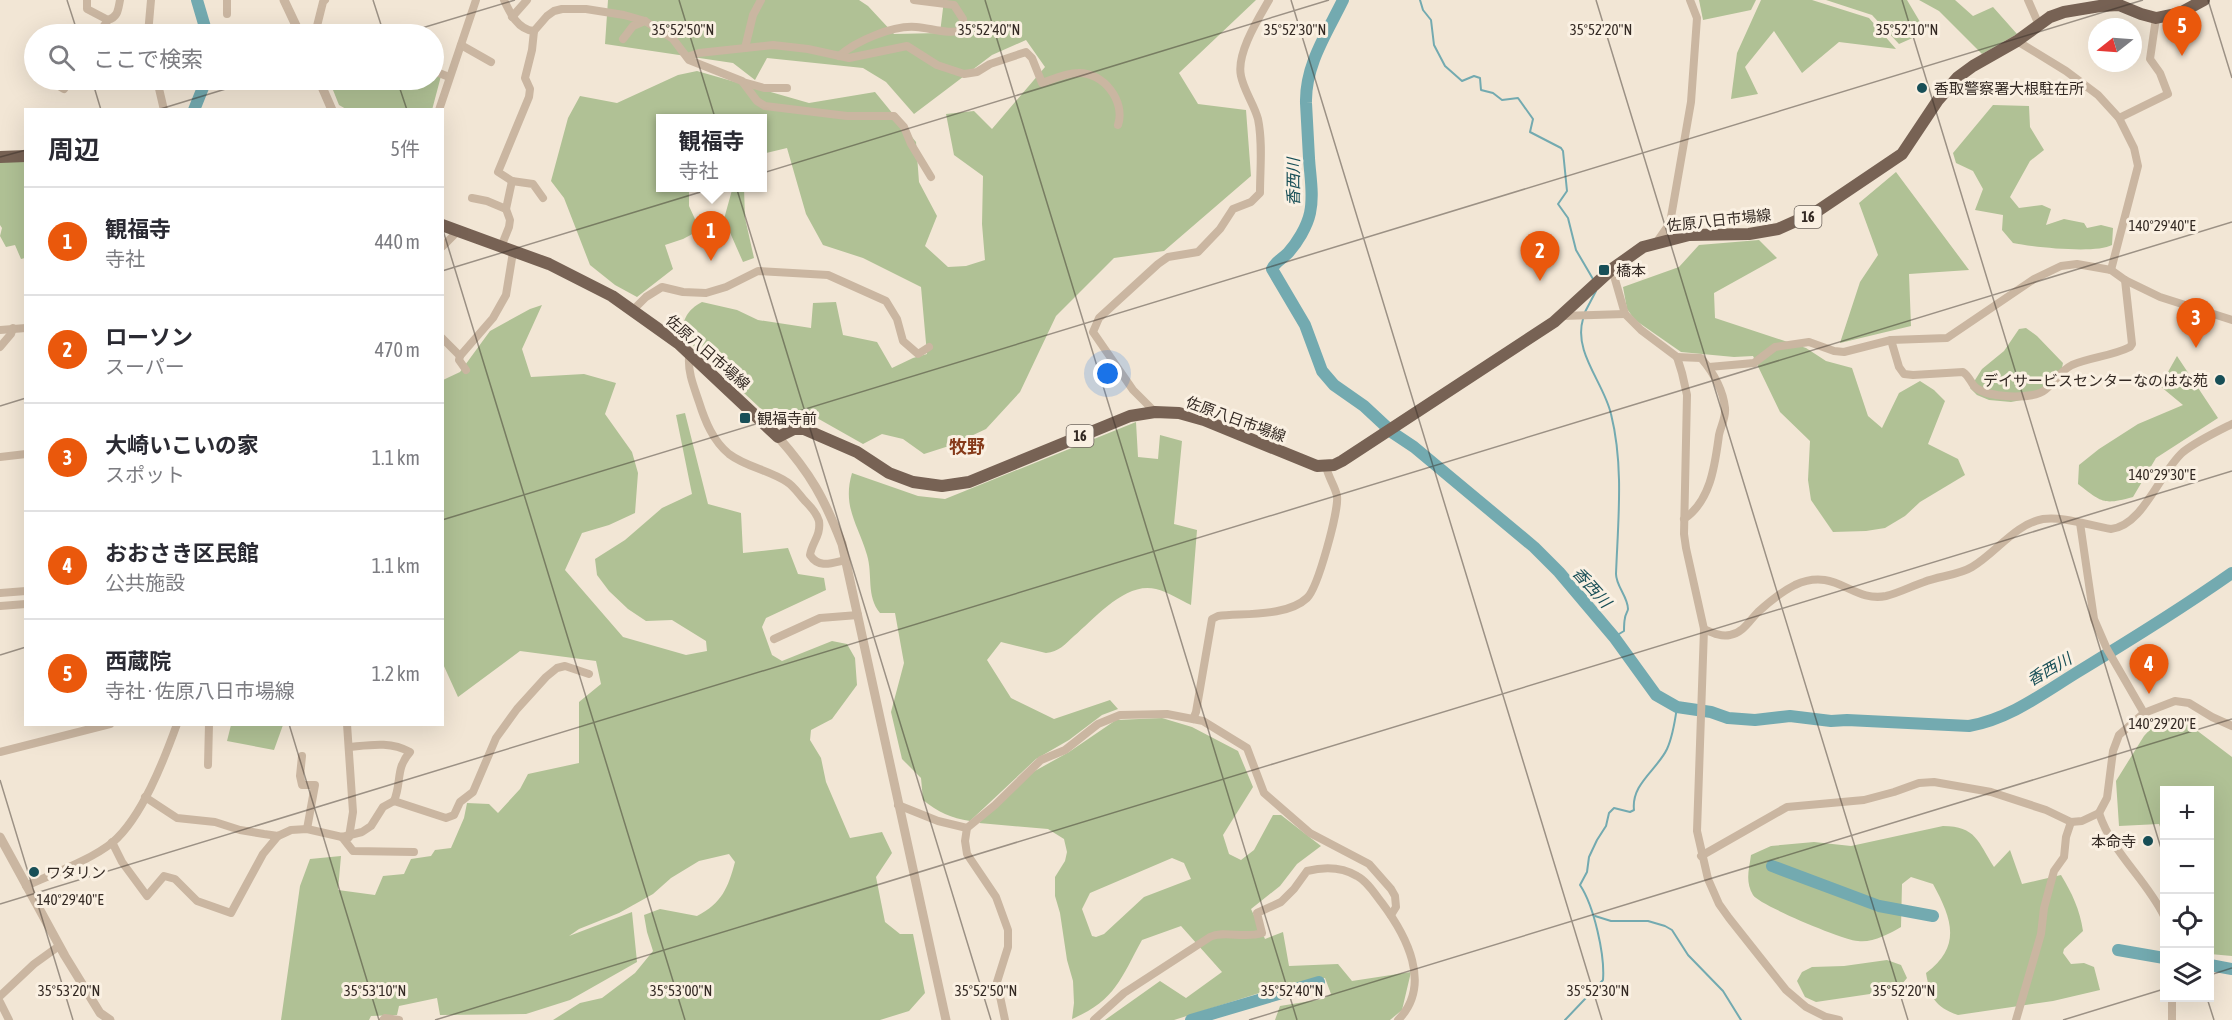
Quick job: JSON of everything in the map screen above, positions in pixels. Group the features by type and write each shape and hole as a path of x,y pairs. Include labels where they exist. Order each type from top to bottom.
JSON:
{"main road":[{"path":"2156,18 2180,13 2204,0"},
{"name":"佐原八日市場線","path":"444,226 549,264 612,296 692,355 778,437 785,432 804,429 857,452 902,478 942,486 969,482 1130,416 1155,412 1179,413 1204,420 1317,466 1326,466 1342,461 1562,316 1612,269 1643,247 1689,235 1749,234 1778,229 1816,213 1902,153 1938,100 1958,77 1972,66 2017,41 2050,17 2064,12 2119,2 2141,14 2156,18"},
{"path":"0,157 24,156"}],"street":[{"path":"87,0 87,9 108,20"},
{"path":"105,24 118,13 120,0"},
{"path":"149,24 150,0"},
{"path":"227,0 227,14"},
{"path":"284,0 295,24"},
{"path":"318,24 325,0"},
{"path":"440,108 476,0"},
{"path":"504,0 512,17 522,27 534,31"},
{"path":"512,17 527,0"},
{"path":"745,48 753,15 761,0"},
{"path":"839,56 862,40 912,26 955,32 963,30 963,19 954,5 914,0"},
{"path":"1155,412 1133,390 1093,332 1099,318 1158,264 1168,257 1198,252 1220,229 1233,209 1257,196 1258,120 1241,77 1240,60 1269,0"},
{"path":"1656,243 1670,223 1691,102 1697,18 1690,0"},
{"path":"2028,0 2039,25"},
{"path":"543,198 533,184 512,181 498,172 529,97 530,89 525,78 534,31 554,11 586,9 645,21 673,39 694,63 764,88 787,88"},
{"path":"2119,118 2168,94 2160,73 2150,58 2156,18"},
{"path":"623,39 633,26 645,21"},
{"path":"2017,41 2066,71 2098,95 2119,118 2134,148 2138,166 2110,270"},
{"path":"461,45 491,62"},
{"path":"687,57 699,53 785,46 839,56 859,57 907,46 937,65 964,74 977,72 990,64 1026,51 1032,58 1042,83 1075,73 1091,75 1102,81 1116,98 1120,113 1118,125"},
{"path":"444,75 449,77"},
{"path":"742,81 757,101 765,106 855,116 894,116 904,127 911,144 931,177"},
{"path":"159,90 164,108"},
{"path":"323,90 331,108"},
{"path":"466,370 459,360 460,356 493,318 506,295 510,220 506,209 512,181"},
{"path":"472,198 506,209"},
{"path":"444,245 459,230"},
{"path":"1709,368 1754,363 1775,347 1809,342 1844,352 1891,340 1915,337 1936,340 1947,338 2034,279 2061,266 2077,264 2110,270 2124,280 2160,297 2232,320"},
{"path":"1612,269 1625,315 1677,357 1701,358 1720,390 1725,407 1717,459 1710,480 1692,514 1684,519"},
{"path":"633,310 646,297 662,287 683,292 706,293 726,287 758,271 828,275 886,301 897,319 903,340 918,354 928,347"},
{"path":"1891,340 1899,367 1904,374 1963,372 1970,377 1974,386 1986,393 2020,396 2037,394 2044,391 2059,373 2073,365 2130,348 2132,344 2124,280"},
{"path":"1562,316 1625,315"},
{"path":"0,347 13,328"},
{"path":"0,330 24,328"},
{"path":"444,340 460,356"},
{"path":"692,355 688,358 688,369 706,424 719,443 728,453 745,464 788,482 811,507 818,520 819,536 811,546 810,555 815,563 822,565 846,560"},
{"path":"1677,357 1687,395 1684,519 1686,548 1704,629 1697,831 1701,856 1719,904 1786,990 1806,1007 1826,1017 1839,1020"},
{"path":"1704,629 1714,633 1732,635 1794,585 1810,580 1824,579 1841,583 1868,595 1885,596 1926,581 1970,569 2025,526 2043,519 2111,529 2118,528 2126,524 2139,511 2172,464 2184,452 2232,424"},
{"path":"778,437 801,463 819,490 842,544 946,1020"},
{"path":"0,457 24,454"},
{"path":"1193,719 1212,619 1218,616 1253,614 1287,608 1307,598 1312,591 1328,543 1337,504 1337,496 1326,466"},
{"path":"2080,523 2094,619 2107,649 2144,713"},
{"path":"0,593 24,591"},
{"path":"0,606 24,604"},
{"path":"774,639 820,618 858,615"},
{"path":"394,801 440,817 446,818 454,815 460,802 473,792 496,738 517,709 546,677 556,668 565,666 589,674"},
{"path":"1701,856 1787,807 1864,800 1919,783 1934,782 1991,792 2046,810 2071,822 2082,820 2099,813 2107,798 2113,751 2119,735 2144,713 2175,701 2189,703 2232,726"},
{"path":"1005,1020 997,982 1008,947 1008,930 996,897 966,854 967,828 995,805 1041,760 1065,750 1098,724 1120,715 1167,714 1193,719 1211,724 1247,748 1264,793 1294,820 1320,839 1369,864 1378,873 1395,896 1396,908 1391,915"},
{"path":"0,752 77,728 94,726"},
{"path":"26,886 100,851 122,833 145,797 164,760 176,726"},
{"path":"208,726 208,765"},
{"path":"347,726 352,812 345,837 353,851 414,852"},
{"path":"112,842 122,862 147,896 164,876 175,879 197,901 231,914 263,854 278,836 291,830 307,830 345,837 362,832 371,826 383,807 394,801 398,791 401,762 410,752 387,744 349,747"},
{"path":"302,756 300,776 302,785 315,785 307,830"},
{"path":"145,797 177,818 215,822 240,830 278,836"},
{"path":"898,805 938,821 967,828"},
{"path":"2099,813 2104,828 2127,862 2146,884 2160,909"},
{"path":"2016,1020 2041,934 2041,919 2054,871 2064,857 2066,837 2071,822"},
{"path":"0,837 59,946 106,1019"},
{"path":"1094,1020 1124,993 1210,937 1220,934 1246,937 1262,933 1257,912 1281,902 1307,871 1322,868 1359,877 1391,915 1406,940 1414,971 1410,1005 1398,1020"},
{"path":"0,996 34,964 59,946"},
{"path":"0,1002 9,1020"},
{"path":"2172,1002 2172,1020"},
{"path":"383,1020 385,1018 399,1020"}],"green space":[{"path":"608,0 859,0 868,6 894,34 940,33 944,0 1256,0 1179,73 1198,104 1246,110 1251,176 1164,251 1114,258 1056,316 1020,392 986,429 952,445 924,454 903,439 882,434 863,444 817,418 777,424 681,334 690,311 702,302 737,310 758,320 811,328 813,303 836,302 843,335 877,342 892,368 927,354 921,287 863,258 823,245 806,214 787,148 767,153 767,114 656,114 656,192 689,192 689,206 700,230 665,245 673,269 637,297 615,285 590,265 564,198 551,181 568,118 580,96 617,103 678,75 697,71 809,103 875,92 916,142 919,182 937,216 925,246 948,267 966,266 985,260 982,224 983,176 954,155 946,114 974,111 992,129 1045,67 1026,40 992,55 914,114 886,82 863,68 767,58 755,80 733,63 605,44"},
{"path":"1699,0 1756,0 1751,10 1703,20"},
{"path":"1761,0 1812,0 1869,18 1896,49 1839,42 1802,73 1774,31 1745,67 1758,94 1731,99 1737,53"},
{"path":"1826,0 1907,0 1926,32 1899,44 1872,15"},
{"path":"1919,0 1955,0 1973,16 1993,7 2017,34 1982,54 1939,11"},
{"path":"333,90 437,90 433,108 344,108 339,105"},
{"path":"1993,105 2029,106 2030,127 2044,150 2030,161 2010,197 2019,208 2042,205 2051,209 2046,225 2064,219 2084,223 2087,228 2101,225 2113,228 2112,245 2104,248 2079,249 2048,248 2013,243 2002,230 2003,215 1975,210 1983,189 1973,171 1956,163 1953,153"},
{"path":"24,160 24,258 21,259 15,245 6,247 0,236 2,228 0,225 0,161"},
{"path":"1896,172 1969,270 1909,274 1911,326 1840,343 1860,282 1878,255 1859,203"},
{"path":"731,192 744,192 745,218 754,258 743,262 724,219"},
{"path":"1759,240 1777,258 1714,293 1715,318 1806,348 1826,361 1852,368 1868,416 1882,428 1899,393 1920,381 1945,401 1928,444 1958,459 1965,475 1920,502 1905,516 1885,528 1833,532 1811,500 1808,480 1810,441 1780,412 1753,356 1734,357 1681,352 1635,320 1627,309 1623,287 1679,267 1699,245"},
{"path":"542,305 522,349 531,377 584,374 616,383 605,414 632,452 638,473 635,513 609,525 582,533 565,570 623,637 686,655 707,651 706,641 672,620 646,621 628,609 609,591 597,575 595,559 625,540 662,508 692,494 676,415 685,413 708,504 741,513 743,553 788,548 798,574 824,578 826,590 766,618 762,627 772,655 782,661 832,641 847,644 855,658 857,685 832,719 811,730 810,740 821,758 826,782 850,838 882,832 892,853 876,877 885,922 900,934 913,934 925,993 909,1011 880,1020 553,1020 580,1003 602,998 635,973 653,951 644,915 660,909 697,916 712,906 723,894 735,862 729,854 699,861 671,878 653,894 569,936 632,912 637,962 570,1000 526,1014 440,1015 437,998 399,1006 397,1015 371,1016 369,1020 281,1020 300,886 310,859 341,856 338,890 375,895 383,876 404,874 411,859 431,856 435,850 451,848 464,818 467,803 489,804 498,813 520,789 528,774 579,763 579,702 601,684 596,661 520,651 458,697 444,666 444,380 460,372 490,331"},
{"path":"2026,328 2063,363 2060,377 2038,397 2011,402 1989,400 1977,395 1970,388 1982,369 2004,351 2019,329"},
{"path":"2177,356 2218,418 2156,458 2133,497 2115,501 2098,499 2078,484 2079,465 2138,424 2183,405 2160,386"},
{"path":"1136,422 1138,457 1158,459 1160,435 1182,441 1174,524 1197,530 1191,605 1160,590 1145,588 1133,590 1101,611 1065,645 1055,651 1046,653 1001,642 987,660 1011,698 1054,719 1110,700 1118,709 1102,715 1069,740 1036,759 970,821 939,811 923,800 921,778 902,759 891,712 904,663 895,613 880,613 873,600 869,563 850,506 849,485 852,473 918,496 945,499"},
{"path":"1162,718 1192,727 1238,751 1253,787 1223,835 1229,854 1241,860 1254,850 1273,815 1281,815 1321,846 1297,864 1280,886 1251,909 1265,939 1283,932 1289,966 1338,964 1352,981 1411,972 1402,1010 1390,1020 1275,1020 1280,1006 1323,999 1331,994 1325,978 1288,984 1174,1020 1105,1020 1160,981 1186,998 1222,972 1181,926 1142,940 1122,977 1108,996 1072,1019 1073,981 1055,896 1055,877 1065,861 1067,852 1064,839 1048,829 979,823 1033,772 1069,752 1116,720","holes":["1172,858 1184,863 1191,879 1144,897 1104,934 1092,936 1082,909 1090,893"]},
{"path":"2158,721 2187,723 2232,757 2232,956 2214,954 2214,786 2160,786 2160,827 2159,824 2119,826 2116,781 2144,736"},
{"path":"231,726 283,726 274,750 227,741"},
{"path":"1943,826 1969,832 1980,843 1994,867 2010,850 2022,884 2061,875 2075,902 2083,931 2064,949 2063,953 2071,964 2084,963 2094,967 2100,990 2053,1001 1958,1015 1943,1008 1934,1000 1926,973 1945,953 1950,931 1949,920 1933,884 1911,877 1902,884 1901,927 1869,941 1858,941 1836,935 1785,914 1759,900 1753,895 1749,885 1751,855 1771,846 1814,842 1851,846"},
{"path":"1887,960 1901,965 1907,978 1897,990 1816,1002 1805,997 1797,981 1802,972 1812,967 1844,966"}],"waterway":[{"path":"197,0 204,24"},
{"name":"香西川","path":"1343,0 1318,50 1309,76 1306,103 1312,192 1310,213 1298,240 1272,269 1305,325 1322,371 1334,385 1364,406 1393,433 1414,447 1534,547 1559,572 1614,637 1656,695 1677,707 1711,712 1728,718 1755,720 1790,716 1831,721 1969,726 1984,723 2025,705 2232,573"},
{"path":"1420,0 1423,10 1431,20 1434,45 1445,66 1462,81 1474,76 1480,78 1481,90 1493,93 1502,100 1518,98 1533,119 1530,132 1563,151 1567,191 1558,204 1568,218 1576,250 1593,279"},
{"path":"195,108 202,90"},
{"path":"1585,312 1596,291"},
{"path":"1583,319 1582,343 1611,414 1618,453 1616,574 1628,609 1624,631 1614,637"},
{"path":"1565,1020 1603,980 1598,931 1590,905 1580,885 1587,872 1589,857 1606,826 1609,813 1614,808 1630,812 1634,810 1636,792 1667,749 1677,707"},
{"path":"1772,866 1879,906 1933,916"},
{"path":"1595,916 1611,921 1648,921 1672,930 1688,955 1723,991 1741,1020"},
{"path":"2118,950 2160,957"},
{"path":"2214,966 2232,969"},
{"path":"1191,1020 1319,982"}],"place":[{"name":"西蔵院","path":"2182,56"},
{"name":"香取警察署大根駐在所","path":"1922,88"},
{"name":"観福寺","path":"711,261"},
{"name":"橋本","path":"1604,270"},
{"name":"ローソン","path":"1540,281"},
{"name":"大崎いこいの家","path":"2196,348"},
{"name":"デイサービスセンターなのはな苑","path":"2220,380"},
{"name":"観福寺前","path":"745,418"},
{"name":"おおさき区民館","path":"2149,694"},
{"name":"本命寺","path":"2148,841"},
{"name":"ワタリン","path":"34,872"}],"district":[{"name":"牧野","path":"967,446"}]}
